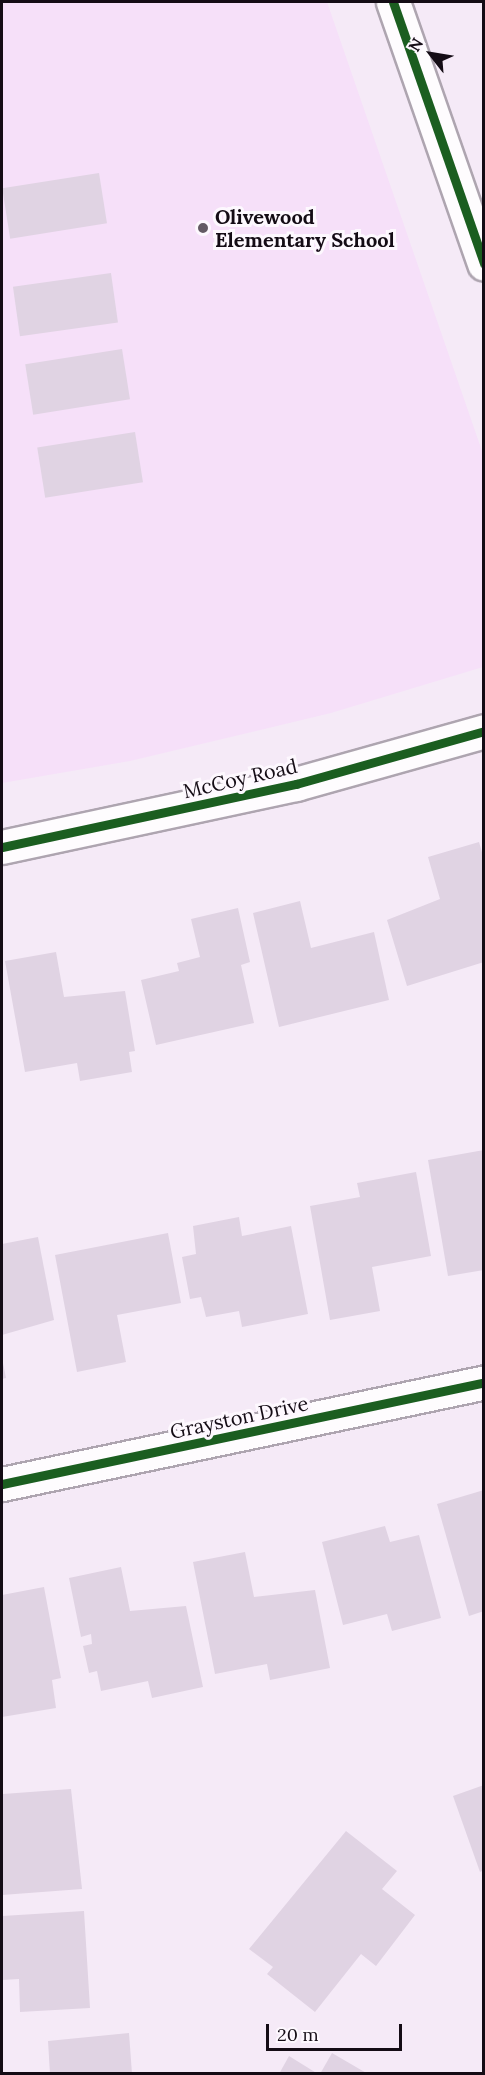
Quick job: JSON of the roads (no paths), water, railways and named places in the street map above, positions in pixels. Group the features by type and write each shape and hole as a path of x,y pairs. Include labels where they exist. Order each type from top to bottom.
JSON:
{"street":[{"path":"393,2 483,264"},
{"name":"McCoy Road","path":"2,847 296,784 483,731"},
{"name":"Grayston Drive","path":"2,1484 483,1382"}],"place":[{"name":"Olivewood Elementary School","path":"203,228"}]}
